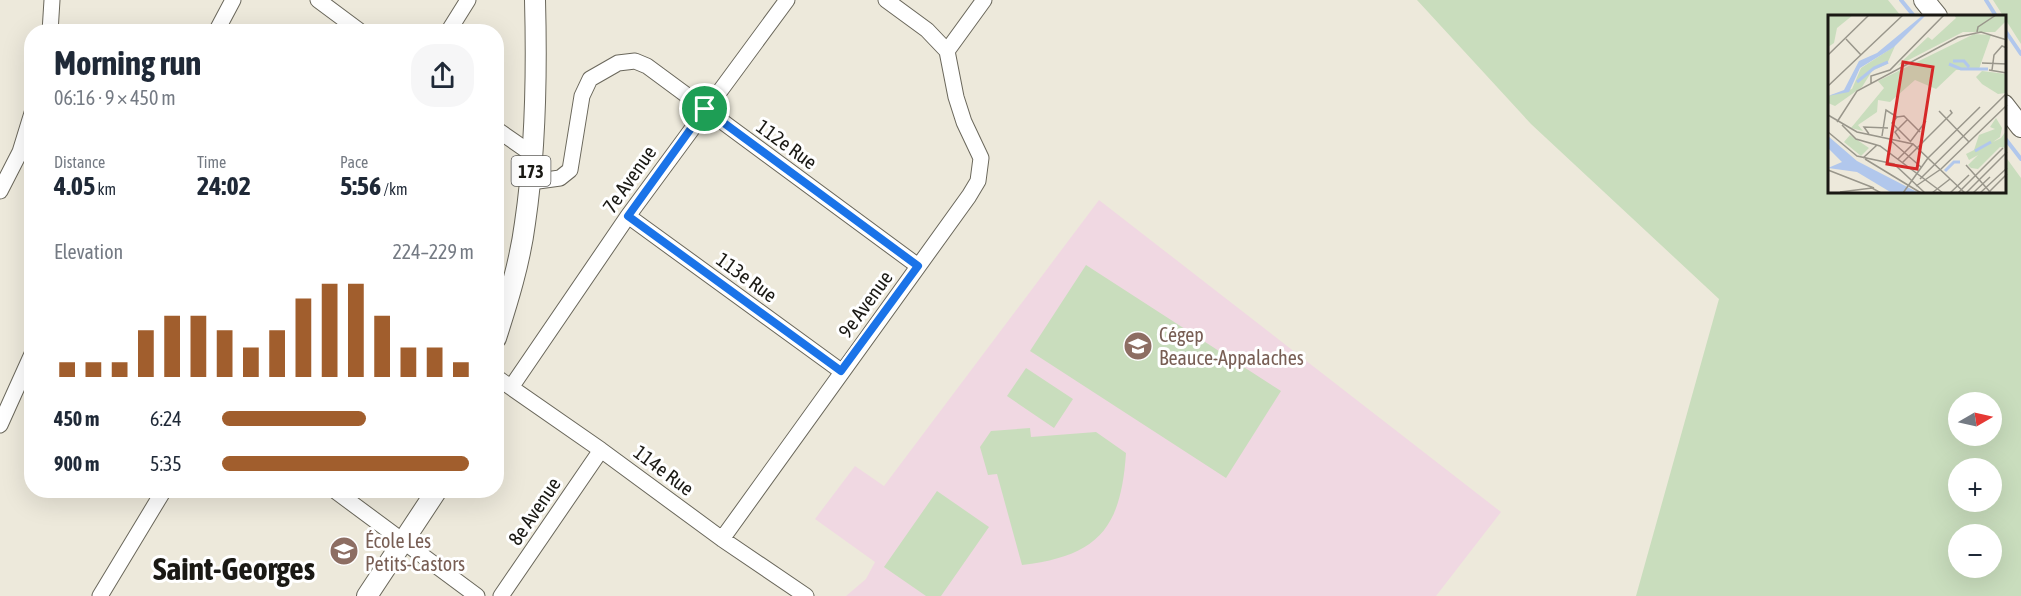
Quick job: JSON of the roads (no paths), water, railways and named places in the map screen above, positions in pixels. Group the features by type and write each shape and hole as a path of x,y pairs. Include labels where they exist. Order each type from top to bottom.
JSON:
{"main road":[{"name":"173","path":"504,313 525,226 531,182 536,93 535,0"},
{"path":"1924,0 1936,15"},
{"path":"2006,108 2021,127"},
{"path":"368,596 431,498"}],"street":[{"path":"50,24 52,0"},
{"path":"220,24 233,0"},
{"path":"318,0 350,24"},
{"path":"453,24 468,0"},
{"name":"7e Avenue","path":"512,386 628,216 787,0"},
{"path":"886,0 927,30 947,51 984,0"},
{"name":"9e Avenue","path":"722,539 978,181 981,158 963,122 947,51"},
{"name":"112e Rue","path":"531,182 560,178 570,170 582,96 591,79 618,63 635,61 647,66 918,266"},
{"path":"504,135 532,154"},
{"path":"0,191 20,152 24,139"},
{"name":"113e Rue","path":"628,216 841,371"},
{"path":"0,424 24,372"},
{"name":"114e Rue","path":"504,381 722,539 806,596"},
{"name":"8e Avenue","path":"501,596 601,450"},
{"path":"100,596 159,498"},
{"path":"345,498 477,596"}],"waterway":[{"path":"1901,0 1913,15"},
{"path":"1986,0 1995,15"},
{"path":"2006,32 2021,54"},
{"path":"2006,140 2021,159"}],"place":[{"name":"Cégep Beauce-Appalaches","path":"1138,346"},
{"name":"École Les Petits-Castors","path":"344,551"}],"district":[{"name":"Saint-Georges","path":"234,568"}]}
